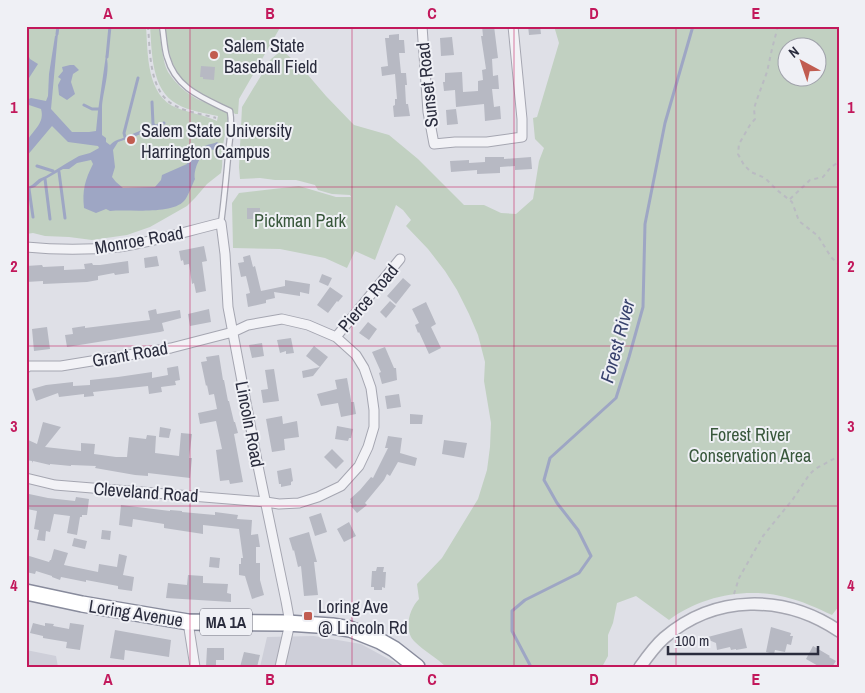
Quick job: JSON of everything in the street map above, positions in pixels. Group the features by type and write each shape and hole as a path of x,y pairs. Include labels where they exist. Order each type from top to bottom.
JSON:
{"highway":[{"name":"Loring Avenue","path":"26,592 82,604 188,622 290,623 350,629 394,649 417,667"}],"street":[{"name":"Sunset Road","path":"422,26 428,112 434,144 486,142 522,137 513,26"},
{"name":"Monroe Road","path":"26,247 69,249 120,246 144,242 221,222"},
{"name":"Lincoln Road","path":"221,222 228,307 290,623"},
{"name":"Pierce Road","path":"336,337 400,259"},
{"name":"Grant Road","path":"27,366 62,366 171,348 233,332 248,325 282,319 308,325 336,337"},
{"name":"Cleveland Road","path":"26,478 55,485 279,504 299,503 318,497 341,486 359,466 368,447 374,427 371,388 364,368 356,355 336,337"},
{"path":"640,667 663,639 678,627 707,612 725,607 756,604 787,608 801,612 839,631"},
{"path":"188,622 195,667"},
{"path":"280,667 290,623"}],"lane":[{"path":"162,26 167,57 178,78 196,95 230,111 232,129 221,222"}],"path":[{"path":"148,26 149,53 161,94 177,107 216,118"},
{"path":"778,26 767,72 754,109 755,120 738,144 738,154 744,165 751,172 765,178 792,202 799,221 818,236 831,257 839,265"},
{"path":"789,199 810,180 823,177 831,167 839,162"},
{"path":"734,606 739,578 763,536 793,499 809,475 815,469 839,456"}],"shaded area":[{"path":"314,636 361,644 394,662 399,667 260,667 267,637"},
{"path":"26,650 56,656 58,667 26,667"}],"green space":[{"name":"Salem State University Harrington Campus","path":"26,26 146,26 151,73 159,94 177,108 217,121 218,116 192,110 177,104 168,98 162,90 154,70 150,26 159,26 164,62 174,80 193,97 229,113 223,145 221,173 207,184 187,206 150,227 127,235 92,240 45,236 33,233 26,234"},
{"name":"Salem State Baseball Field","path":"164,26 281,26 239,99 238,114 235,114 226,107 197,93 181,78 171,60"},
{"path":"554,26 839,26 839,606 832,615 785,597 755,593 724,596 709,600 695,605 669,620 636,596 617,603 613,623 608,635 608,656 602,667 446,667 411,637 408,626 412,608 419,599 417,584 442,558 478,499 487,470 491,423 484,381 485,362 478,335 457,290 428,249 406,226 411,220 396,205 375,260 355,251 347,268 325,258 280,249 233,248 232,203 239,193 299,186 336,197 351,197 350,195 332,194 318,190 315,185 296,180 240,179 242,107 271,59 282,50 302,68 354,125 389,135 418,159 464,205 484,205 501,213 516,214 533,199 539,161 544,148 535,139 533,118 537,117 559,43"}],"water":[{"path":"58,33 51,109 72,132 96,131 106,55 108,67 102,107 102,135 110,145 116,140 129,135 133,134 136,136 118,142 113,150 115,167 112,177 123,188 155,187 161,180 162,175 187,164 192,155 199,149 217,142 221,145 218,149 209,150 200,158 195,172 195,179 184,201 170,208 160,210 110,211 106,209 96,213 84,208 83,196 86,180 93,164 91,160 77,163 69,169 63,169 26,191 26,188 39,179 79,156 99,148 98,146 68,142 52,126 26,157 26,143 38,126 42,114 41,109 26,104 26,100 31,98 46,101 55,36"},
{"path":"26,51 30,59 38,64 29,78 26,78"},
{"path":"74,65 79,70 73,74 71,82 75,94 67,100 59,95 58,85 61,79 58,77 63,71 62,67"}],"building":[{"path":"482,26 494,26 498,58 492,59 493,76 498,75 499,89 492,89 494,107 500,106 501,119 485,121 484,104 456,107 455,90 444,91 443,82 445,82 445,73 462,72 463,92 478,91 478,81 483,80 482,70 486,69 481,36 483,36"},
{"path":"528,26 540,26 541,34 529,35"},
{"path":"399,34 399,40 404,40 405,53 399,53 401,73 406,73 406,104 408,104 410,116 394,117 393,106 395,105 395,99 397,99 395,74 382,76 381,67 388,66 385,38 389,38 389,35"},
{"path":"452,37 454,55 441,56 440,38"},
{"path":"201,66 215,67 214,80 200,77"},
{"path":"456,109 458,124 447,125 446,110"},
{"path":"485,157 504,157 504,159 531,157 532,169 515,170 515,166 500,167 500,173 477,174 477,170 451,172 450,161 469,160 469,163 485,162"},
{"path":"247,208 260,208 260,219 247,219"},
{"path":"204,246 207,261 202,262 206,291 196,293 194,283 192,284 189,264 184,265 179,251"},
{"path":"250,255 253,267 255,266 261,291 285,286 285,280 310,284 309,294 300,292 300,296 274,292 275,298 266,300 266,303 248,307 246,294 250,293 246,276 241,277 238,263 244,262 243,257"},
{"path":"157,256 159,266 145,268 144,258"},
{"path":"128,261 129,273 98,276 98,280 43,284 43,281 26,282 26,266 64,266 64,270 85,269 84,264 100,265"},
{"path":"322,274 332,278 328,286 319,282"},
{"path":"403,278 411,285 396,304 387,296"},
{"path":"330,287 343,296 328,313 317,305"},
{"path":"390,301 396,306 386,318 380,312"},
{"path":"426,302 436,324 431,327 441,348 429,354 418,333 415,325 419,323 412,309"},
{"path":"156,309 157,314 180,310 181,318 162,323 164,331 67,347 65,335 73,334 72,328 150,320 148,311"},
{"path":"209,309 211,322 190,326 188,314"},
{"path":"368,322 377,329 369,340 359,333"},
{"path":"47,327 50,349 34,351 32,329"},
{"path":"291,338 294,353 286,354 286,351 280,353 277,340"},
{"path":"262,343 264,356 252,358 249,345"},
{"path":"314,346 328,357 313,376 303,378 302,371 320,367 306,356"},
{"path":"385,347 394,368 396,368 397,380 382,384 379,373 381,372 372,352"},
{"path":"219,355 228,401 238,433 234,434 243,482 230,484 229,480 220,481 216,450 222,449 216,421 200,424 198,413 217,409 214,394 209,395 201,362 207,361 206,357"},
{"path":"178,366 180,380 175,381 176,385 161,387 162,392 149,394 148,386 93,392 94,396 84,397 84,394 59,397 58,393 36,401 32,389 46,385 73,382 73,386 90,385 90,380 152,372 152,378 168,375 167,368"},
{"path":"274,369 279,401 263,403 261,390 268,389 265,370"},
{"path":"347,378 351,402 354,402 356,414 341,417 338,403 321,406 317,394 337,389 335,380"},
{"path":"399,394 401,407 387,409 385,396"},
{"path":"410,414 423,415 422,424 410,424"},
{"path":"282,416 283,424 297,421 299,437 284,439 285,450 272,452 266,419"},
{"path":"43,422 61,427 45,447 81,451 81,443 95,444 94,454 116,457 127,457 129,437 146,439 147,435 156,436 155,453 179,456 181,433 192,434 189,458 192,458 190,478 148,473 148,476 135,475 95,468 96,466 50,465 33,461 32,463 32,461 26,460 26,439 37,444"},
{"path":"337,426 353,429 351,438 348,441 335,439"},
{"path":"160,427 171,429 169,438 159,437"},
{"path":"388,436 402,438 400,453 417,458 415,466 398,462 390,476 387,474 365,503 367,505 357,513 351,506 350,499 371,477 373,478 388,448 385,448"},
{"path":"444,440 467,443 464,458 442,454"},
{"path":"332,449 344,461 336,469 324,457"},
{"path":"291,468 293,481 291,485 281,487 277,471"},
{"path":"29,494 75,501 76,497 89,499 87,515 80,517 77,535 67,533 70,516 54,514 50,532 46,531 45,541 37,540 39,530 34,529 37,511 27,509"},
{"path":"121,505 215,515 215,512 238,515 237,519 252,520 251,535 258,534 260,547 256,547 256,563 260,563 260,580 264,595 252,599 245,576 239,575 239,564 241,564 241,558 243,558 239,529 203,525 203,534 164,528 164,524 133,519 132,527 119,525"},
{"path":"321,513 327,532 315,536 309,517"},
{"path":"349,522 356,536 344,542 337,529"},
{"path":"102,530 111,531 110,540 101,539"},
{"path":"309,532 317,562 314,562 318,595 304,596 301,566 298,567 289,538"},
{"path":"74,538 87,541 85,549 72,546"},
{"path":"54,549 68,553 64,565 98,572 99,564 117,567 119,554 127,556 123,575 134,577 132,591 118,589 118,586 86,580 86,582 61,577 60,580 36,571 35,574 26,572 26,555 49,562"},
{"path":"210,557 220,558 219,568 209,567"},
{"path":"377,567 384,567 383,572 386,572 385,588 382,587 382,590 374,590 374,587 371,587 372,571 376,571"},
{"path":"188,575 203,576 203,583 228,584 227,593 231,594 231,602 166,598 168,583 187,585"},
{"path":"33,623 45,626 45,623 54,624 53,626 69,629 70,623 84,625 80,650 66,648 67,642 43,638 43,636 30,633"},
{"path":"771,627 791,633 790,636 793,636 791,645 787,644 785,652 775,650 774,654 766,652"},
{"path":"742,628 747,648 731,650 730,647 717,650 716,643 704,638"},
{"path":"115,630 171,640 169,657 125,650 124,660 110,658"},
{"path":"813,646 836,661 832,667 820,667 806,659"},
{"path":"207,648 224,648 224,660 216,660 216,667 206,667"},
{"path":"244,652 260,655 257,667 240,667"}],"waterway":[{"path":"57,34 58,26"},
{"path":"107,57 110,26"},
{"name":"Forest River","path":"531,667 512,631 512,611 525,600 579,573 591,556 578,530 557,503 544,480 550,458 616,398 643,307 645,224 665,123 693,26"},
{"path":"125,137 124,133 138,78"},
{"path":"152,102 153,124 155,126"},
{"path":"84,105 92,109 99,109"},
{"path":"134,135 164,123"},
{"path":"37,166 53,171"},
{"path":"59,172 65,218"},
{"path":"45,179 50,219"},
{"path":"29,189 33,217"}],"place":[{"name":"Salem State Baseball Field","path":"214,55"},
{"name":"Salem State University Harrington Campus","path":"131,140"},
{"name":"Loring Ave @ Lincoln Rd","path":"308,616"}],"park label":[{"name":"Pickman Park","path":"300,220"},
{"name":"Forest River Conservation Area","path":"750,444"}]}
